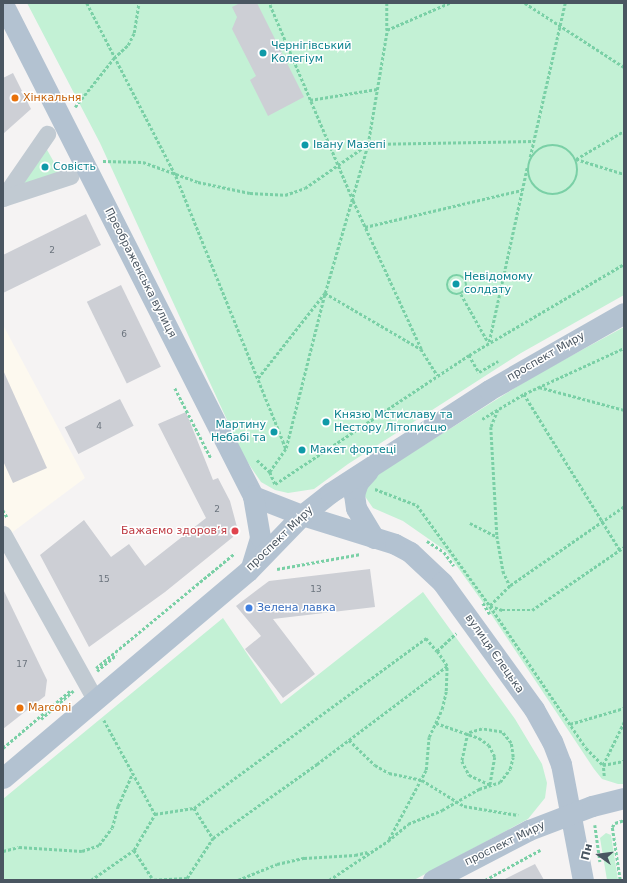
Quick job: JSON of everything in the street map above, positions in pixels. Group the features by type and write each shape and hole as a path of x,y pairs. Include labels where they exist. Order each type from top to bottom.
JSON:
{"main road":[{"name":"Преображенська вулиця","path":"3,4 254,496 260,537 256,555 242,558"},
{"name":"проспект Миру","path":"3,778 95,699 242,558 377,462 489,390 624,312"},
{"path":"372,546 356,508 354,494 358,482 377,462"},
{"path":"254,496 302,515"},
{"name":"вулиця Єлецька","path":"302,515 372,546 410,552 442,582 534,709 552,741 561,764 572,813 583,880"},
{"name":"проспект Миру","path":"433,880 529,830 592,806 624,798"}],"street":[{"path":"3,198 47,134"},
{"path":"3,198 70,176"},
{"path":"3,534 83,681 95,699"}],"path":[{"path":"87,3 176,176 286,448"},
{"path":"74,109 114,58 128,45 134,33 139,3"},
{"path":"269,3 353,201 421,349 437,375"},
{"path":"387,3 387,30 368,144 353,201 324,293 286,448 270,472 275,484 437,375 489,342 624,264"},
{"path":"387,30 449,3"},
{"path":"525,3 560,23 624,67"},
{"path":"489,342 527,167 565,3"},
{"path":"310,100 377,89"},
{"path":"576,159 624,131"},
{"path":"100,162 143,162 176,176 250,193 285,195 305,188 337,164 368,144 533,141"},
{"path":"529,159 540,147 552,144 564,147 576,159 624,174"},
{"path":"527,167 528,176 537,190 544,194 557,194 568,190 574,183 578,167 576,159"},
{"path":"365,227 522,190"},
{"path":"459,275 466,280 466,288 461,294 453,294 447,289 447,281 452,276 459,275"},
{"path":"258,378 324,293"},
{"path":"324,293 421,349"},
{"path":"461,294 489,342"},
{"path":"620,550 524,394 624,348"},
{"path":"469,355 479,372"},
{"path":"539,387 624,410"},
{"path":"498,409 491,427 497,536 503,570 510,586"},
{"path":"208,442 215,456"},
{"path":"372,488 417,506 490,606 586,748 603,764"},
{"path":"490,606 510,586 624,507"},
{"path":"470,522 497,536"},
{"path":"426,540 444,552 458,571"},
{"path":"274,569 372,546"},
{"path":"490,606 502,610 532,610 624,548"},
{"path":"3,748 83,681 242,558"},
{"path":"463,577 566,727"},
{"path":"451,627 461,639"},
{"path":"437,651 456,633"},
{"path":"155,814 194,808 426,638 447,666 446,691 436,723 429,737 427,765 422,780 388,841"},
{"path":"134,850 151,879 188,879 213,838 349,740 447,666"},
{"path":"3,752 83,681"},
{"path":"570,724 624,708"},
{"path":"104,720 155,814"},
{"path":"604,776 603,764 624,722"},
{"path":"436,723 468,733 489,745 495,757 490,785"},
{"path":"329,880 388,841 408,824 457,802 464,796 500,782 510,769 513,757 511,743 502,732 482,729 468,733"},
{"path":"468,733 462,761 469,774 490,785"},
{"path":"349,740 375,765 389,773 422,780 457,802 475,809 504,811 523,816"},
{"path":"603,764 624,761"},
{"path":"3,851 19,847 82,851 100,845 112,828 118,806 133,773"},
{"path":"592,806 601,866"},
{"path":"194,808 213,838"},
{"path":"91,880 134,850 155,814"},
{"path":"620,880 612,827 615,823 624,820"},
{"path":"485,880 540,850"},
{"path":"238,880 277,864 304,858 355,855 371,851"}],"shaded area":[{"path":"3,325 85,478 10,534 3,521"}],"green space":[{"path":"27,3 624,3 624,295 521,353 348,464 314,489 288,493 275,490 261,482 244,457 100,143"},
{"path":"46,148 60,173 17,186"},
{"path":"624,327 624,784 618,784 602,779 594,769 487,608 446,551 403,521 373,508 364,495 370,480 402,459 534,376"},
{"path":"423,592 515,719 542,764 547,783 545,798 528,819 414,880 3,880 3,799 223,618 281,704"},
{"path":"606,833 611,835 618,880 607,880 600,838"}],"building":[{"name":"Чернігівський Колегіум","path":"240,3 257,3 304,97 268,116 250,80 256,76 232,29 237,17 232,7"},
{"path":"13,73 31,109 3,134 3,78"},
{"path":"86,214 101,245 3,293 3,255"},
{"path":"121,285 161,367 127,383 87,302"},
{"path":"3,370 47,468 13,483 3,461"},
{"path":"120,399 134,426 78,454 65,427"},
{"path":"186,412 213,480 218,478 230,501 237,527 233,537 165,592 89,647 40,555 84,520 111,557 129,544 145,566 206,518 158,424"},
{"path":"370,569 375,607 273,619 315,674 283,698 245,649 261,636 236,606 269,581"},
{"path":"3,589 47,680 45,696 3,729"},
{"path":"535,864 544,880 503,880"}],"place":[{"name":"Чернігівський Колегіум","path":"263,53"},
{"name":"Хінкальня","path":"15,98"},
{"name":"Івану Мазепі","path":"305,145"},
{"name":"Совість","path":"45,167"},
{"name":"Невідомому солдату","path":"456,284"},
{"name":"Князю Мстиславу та Нестору Літописцю","path":"326,422"},
{"name":"Мартину Небабі та","path":"274,432"},
{"name":"Макет фортеці","path":"302,450"},
{"name":"Бажаємо здоров’я","path":"235,531"},
{"name":"Зелена лавка","path":"249,608"},
{"name":"Marconi","path":"20,708"}]}
